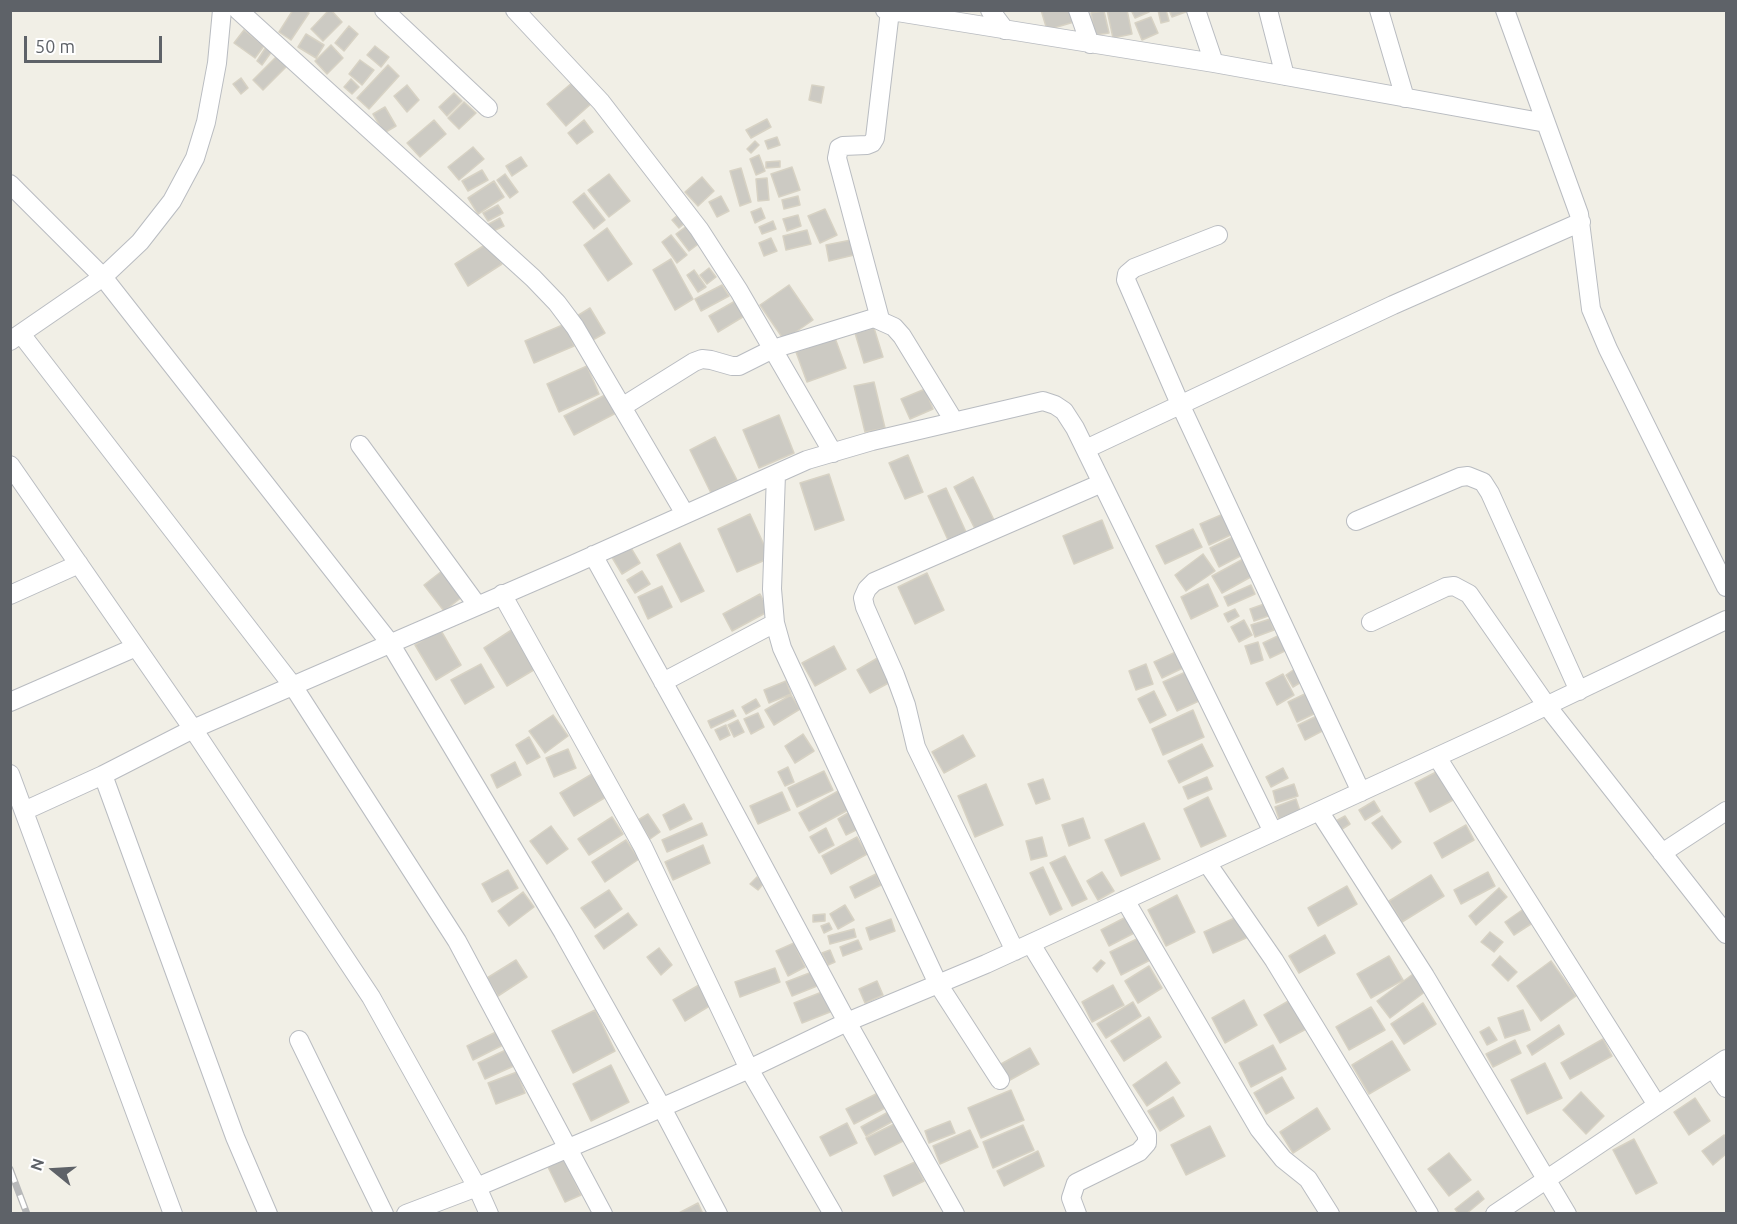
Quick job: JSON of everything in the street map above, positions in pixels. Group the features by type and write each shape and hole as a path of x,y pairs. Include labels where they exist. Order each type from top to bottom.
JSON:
{"street":[{"path":"222,10 217,63 206,122 195,158 172,201 140,242 103,277 16,338 293,686 457,941 603,1214"},
{"path":"238,10 533,278 557,303 575,327 685,514"},
{"path":"384,10 488,108"},
{"path":"515,10 601,102 692,220 740,291 833,453"},
{"path":"885,10 1214,63 1546,123"},
{"path":"990,10 1005,30"},
{"path":"1078,10 1090,44"},
{"path":"1196,10 1214,63"},
{"path":"1268,10 1285,76"},
{"path":"1379,10 1405,98"},
{"path":"1505,10 1581,222 1591,309 1608,349 1726,587"},
{"path":"880,319 837,158 839,148 867,145 875,138 890,11"},
{"path":"10,184 103,277 390,643 563,932 662,1108 718,1214"},
{"path":"1086,449 1393,305 1581,222"},
{"path":"1218,235 1134,268 1125,277 1180,404 1361,792"},
{"path":"622,407 702,359 739,366 773,349 867,319 880,319 894,327 902,336 954,421"},
{"path":"24,811 103,775 193,729 807,460 954,421 1043,401 1064,411 1075,428 1273,832"},
{"path":"360,445 477,605"},
{"path":"10,465 193,729 371,997 477,1187 489,1214"},
{"path":"776,474 772,589 775,623 782,648 938,984 1000,1080"},
{"path":"1356,521 1460,477 1468,476 1483,482 1579,691"},
{"path":"1077,1214 1071,1198 1076,1183 1139,1152 1147,1143 1147,1135 1023,947 916,747 906,705 863,598 867,589 874,582 1102,483"},
{"path":"593,555 847,1022 955,1214"},
{"path":"10,595 79,564"},
{"path":"1371,622 1446,587 1458,588 1475,601 1547,706 1726,934"},
{"path":"502,594 644,847 749,1069 834,1214"},
{"path":"406,1214 477,1187 662,1108 847,1022 1023,947 1437,758 1726,620"},
{"path":"663,681 775,623"},
{"path":"10,702 136,647"},
{"path":"1437,758 1657,1105"},
{"path":"10,774 173,1214"},
{"path":"103,775 235,1137 268,1214"},
{"path":"1662,853 1726,811"},
{"path":"1319,812 1425,976 1567,1214"},
{"path":"1207,863 1274,960 1429,1214"},
{"path":"1125,900 1259,1129 1283,1159 1308,1179 1330,1214"},
{"path":"299,1040 384,1214"},
{"path":"1495,1214 1720,1063 1726,1088"}],"building":[{"path":"293,10 306,10 309,13 291,40 279,32"},
{"path":"329,10 342,22 323,41 311,29"},
{"path":"1041,10 1071,10 1074,22 1047,30"},
{"path":"1107,10 1127,10 1132,34 1113,38"},
{"path":"1131,10 1148,10 1149,12 1135,18"},
{"path":"1158,10 1166,10 1169,21 1161,23"},
{"path":"1169,10 1191,10 1172,17"},
{"path":"1104,11 1109,33 1095,35 1091,13"},
{"path":"1151,17 1158,33 1142,40 1135,23"},
{"path":"349,26 358,34 344,51 335,43"},
{"path":"244,30 264,46 255,58 234,43"},
{"path":"306,34 324,45 316,58 298,47"},
{"path":"331,45 343,58 327,74 315,61"},
{"path":"375,46 389,57 381,67 367,55"},
{"path":"266,47 272,51 262,65 257,61"},
{"path":"277,56 287,66 263,90 253,80"},
{"path":"360,60 374,70 362,85 349,74"},
{"path":"388,65 399,76 369,109 357,98"},
{"path":"241,78 248,88 241,94 233,84"},
{"path":"351,79 359,87 352,94 344,87"},
{"path":"573,82 592,103 566,126 547,104"},
{"path":"407,85 419,100 407,112 394,96"},
{"path":"812,85 824,87 821,103 809,100"},
{"path":"454,93 462,101 447,116 439,107"},
{"path":"464,102 476,113 459,129 448,118"},
{"path":"385,107 396,126 384,133 373,114"},
{"path":"767,119 771,127 751,138 746,130"},
{"path":"434,120 446,134 420,157 407,143"},
{"path":"584,120 593,132 577,144 568,133"},
{"path":"777,137 780,145 768,149 765,141"},
{"path":"755,141 759,145 751,153 747,149"},
{"path":"473,147 484,159 459,180 448,167"},
{"path":"759,155 765,171 756,175 750,159"},
{"path":"521,157 527,166 512,176 506,166"},
{"path":"780,161 780,167 766,168 766,162"},
{"path":"792,167 800,190 779,197 771,174"},
{"path":"741,168 751,202 740,206 730,171"},
{"path":"482,170 488,180 468,191 462,181"},
{"path":"505,174 518,192 510,198 497,180"},
{"path":"609,174 630,201 609,217 588,190"},
{"path":"702,177 714,191 698,206 685,192"},
{"path":"767,178 769,200 758,201 756,179"},
{"path":"494,181 504,197 478,214 468,198"},
{"path":"584,193 605,220 594,229 573,202"},
{"path":"721,196 729,211 717,217 709,202"},
{"path":"798,196 800,205 784,209 782,200"},
{"path":"498,205 503,213 488,221 483,213"},
{"path":"761,208 765,218 755,223 751,212"},
{"path":"825,209 837,235 820,243 808,216"},
{"path":"679,214 686,222 679,228 672,220"},
{"path":"798,215 801,226 787,231 783,219"},
{"path":"500,218 504,226 489,233 485,226"},
{"path":"773,221 776,229 762,234 759,227"},
{"path":"688,225 701,242 689,251 676,234"},
{"path":"607,228 632,264 608,281 584,245"},
{"path":"807,230 811,244 786,250 783,236"},
{"path":"671,235 687,255 677,263 662,242"},
{"path":"771,238 777,251 764,256 759,243"},
{"path":"851,240 854,255 829,261 826,245"},
{"path":"488,243 502,264 468,286 455,264"},
{"path":"671,259 693,299 675,310 653,270"},
{"path":"709,268 716,277 707,284 700,275"},
{"path":"694,270 706,287 698,292 687,275"},
{"path":"722,285 729,296 701,311 695,299"},
{"path":"789,285 813,320 784,340 760,305"},
{"path":"737,300 746,315 718,332 709,316"},
{"path":"590,308 605,333 591,341 577,316"},
{"path":"565,324 574,346 534,363 525,341"},
{"path":"874,328 883,357 864,363 855,333"},
{"path":"835,338 846,368 807,382 796,352"},
{"path":"587,366 599,394 559,412 547,384"},
{"path":"874,382 885,428 865,432 854,386"},
{"path":"925,389 933,409 910,419 901,399"},
{"path":"607,394 616,413 574,435 564,416"},
{"path":"779,415 794,453 759,468 743,430"},
{"path":"715,437 737,480 711,493 690,450"},
{"path":"908,455 923,492 905,499 889,463"},
{"path":"829,474 844,520 815,530 800,483"},
{"path":"973,477 995,522 976,531 954,487"},
{"path":"946,488 966,532 948,540 928,496"},
{"path":"1228,512 1237,532 1209,545 1200,524"},
{"path":"750,514 770,558 737,572 718,529"},
{"path":"1102,520 1113,548 1074,564 1063,536"},
{"path":"1193,529 1202,547 1165,564 1156,546"},
{"path":"1235,536 1244,554 1219,567 1210,548"},
{"path":"628,543 640,563 622,574 610,554"},
{"path":"680,543 704,591 681,602 657,555"},
{"path":"1203,554 1215,571 1186,591 1175,575"},
{"path":"1247,557 1256,574 1222,593 1212,576"},
{"path":"442,571 462,597 444,611 424,585"},
{"path":"642,571 650,584 635,593 627,580"},
{"path":"927,573 944,610 915,624 898,587"},
{"path":"1208,584 1218,606 1191,619 1181,597"},
{"path":"1251,585 1255,594 1228,606 1224,597"},
{"path":"662,586 672,607 648,619 638,597"},
{"path":"760,594 769,611 732,631 723,614"},
{"path":"1267,603 1271,615 1254,621 1250,609"},
{"path":"1235,609 1239,616 1228,622 1224,614"},
{"path":"1270,619 1274,630 1255,637 1251,625"},
{"path":"1244,620 1252,635 1239,642 1231,627"},
{"path":"440,629 461,665 436,680 415,645"},
{"path":"513,629 537,668 507,686 484,648"},
{"path":"1282,634 1289,649 1270,658 1263,643"},
{"path":"1258,642 1263,660 1251,664 1245,646"},
{"path":"834,646 846,669 815,686 802,663"},
{"path":"1178,651 1185,667 1162,678 1154,662"},
{"path":"881,656 894,680 870,693 857,670"},
{"path":"481,664 494,687 465,704 451,680"},
{"path":"1146,664 1153,684 1136,690 1129,671"},
{"path":"1299,666 1306,679 1293,687 1286,675"},
{"path":"1188,671 1201,700 1177,711 1163,682"},
{"path":"1283,674 1294,695 1277,705 1266,683"},
{"path":"786,681 791,694 769,703 764,690"},
{"path":"1154,691 1166,715 1150,723 1138,699"},
{"path":"1311,691 1320,711 1297,722 1288,702"},
{"path":"791,695 800,709 774,725 765,710"},
{"path":"756,699 760,706 746,714 742,707"},
{"path":"733,710 736,716 711,728 708,721"},
{"path":"1193,710 1204,737 1163,755 1152,729"},
{"path":"758,713 764,727 751,734 744,719"},
{"path":"1321,714 1328,728 1305,740 1298,725"},
{"path":"553,715 568,736 545,753 529,731"},
{"path":"738,720 744,732 734,737 728,725"},
{"path":"726,725 730,735 720,740 715,730"},
{"path":"803,734 814,751 795,763 785,746"},
{"path":"963,735 975,756 944,773 932,752"},
{"path":"529,737 540,757 527,764 516,745"},
{"path":"1202,744 1213,766 1179,783 1168,761"},
{"path":"568,749 576,768 554,777 546,758"},
{"path":"515,762 521,775 497,788 491,775"},
{"path":"788,767 794,782 785,786 778,772"},
{"path":"1283,768 1288,778 1271,787 1266,777"},
{"path":"1440,770 1455,799 1430,812 1415,783"},
{"path":"824,771 833,790 797,807 788,788"},
{"path":"592,774 606,797 574,816 560,793"},
{"path":"1207,777 1212,789 1188,799 1183,787"},
{"path":"1043,779 1050,799 1036,804 1028,784"},
{"path":"986,784 1003,825 975,837 958,796"},
{"path":"1294,784 1298,796 1276,803 1273,791"},
{"path":"840,790 850,809 809,831 799,813"},
{"path":"782,792 790,810 758,824 750,806"},
{"path":"1208,797 1226,836 1201,847 1184,809"},
{"path":"1296,799 1300,811 1279,819 1275,807"},
{"path":"1374,801 1380,811 1365,820 1359,810"},
{"path":"684,804 692,819 670,830 663,815"},
{"path":"853,810 862,827 846,835 838,819"},
{"path":"648,814 660,832 650,839 638,820"},
{"path":"1345,816 1350,824 1339,831 1334,822"},
{"path":"1382,816 1401,842 1392,849 1372,823"},
{"path":"612,817 623,834 589,855 578,839"},
{"path":"1083,818 1090,838 1069,846 1062,825"},
{"path":"702,823 707,835 667,852 662,840"},
{"path":"1144,823 1160,859 1121,876 1105,840"},
{"path":"1466,825 1474,840 1442,858 1434,843"},
{"path":"551,826 568,849 547,864 530,841"},
{"path":"826,828 834,845 819,853 810,837"},
{"path":"857,837 867,854 831,874 822,856"},
{"path":"1042,837 1047,856 1031,860 1026,841"},
{"path":"626,840 639,859 605,882 592,862"},
{"path":"703,845 710,863 673,880 665,862"},
{"path":"1065,856 1087,899 1072,906 1050,863"},
{"path":"1043,867 1062,909 1050,915 1030,873"},
{"path":"508,870 518,888 492,902 482,884"},
{"path":"1102,872 1114,891 1098,900 1087,881"},
{"path":"1488,872 1495,886 1461,904 1454,890"},
{"path":"876,874 881,885 855,898 850,887"},
{"path":"1431,875 1444,896 1402,922 1389,901"},
{"path":"757,877 764,883 758,890 750,884"},
{"path":"1347,886 1357,904 1318,926 1308,908"},
{"path":"1499,888 1507,897 1476,925 1469,916"},
{"path":"609,890 622,909 595,928 581,908"},
{"path":"523,892 534,907 509,926 498,911"},
{"path":"1177,895 1195,932 1166,946 1148,910"},
{"path":"845,905 854,920 838,929 830,914"},
{"path":"1525,908 1534,922 1514,935 1505,922"},
{"path":"628,913 637,925 604,949 595,936"},
{"path":"825,914 825,921 813,922 813,915"},
{"path":"1128,916 1136,932 1109,946 1101,930"},
{"path":"1239,916 1248,937 1213,953 1204,932"},
{"path":"891,919 895,931 870,940 866,928"},
{"path":"829,923 832,929 824,933 821,926"},
{"path":"854,929 856,937 830,944 828,936"},
{"path":"1490,932 1503,942 1494,952 1481,942"},
{"path":"1325,935 1335,953 1299,973 1289,956"},
{"path":"1143,936 1154,958 1121,975 1110,952"},
{"path":"858,940 862,949 843,956 840,947"},
{"path":"794,943 805,967 788,976 776,951"},
{"path":"659,948 672,965 661,975 647,957"},
{"path":"830,950 835,962 828,965 822,953"},
{"path":"1389,956 1403,980 1371,998 1357,974"},
{"path":"1500,956 1517,972 1508,981 1492,965"},
{"path":"516,960 527,977 498,996 487,978"},
{"path":"1101,960 1105,963 1097,972 1093,968"},
{"path":"1551,961 1576,996 1541,1021 1517,986"},
{"path":"1149,966 1162,988 1138,1003 1125,981"},
{"path":"775,968 780,982 740,997 735,982"},
{"path":"812,972 817,986 792,996 786,982"},
{"path":"1413,974 1426,991 1390,1018 1377,1001"},
{"path":"877,981 883,995 865,1003 859,989"},
{"path":"699,985 711,1005 685,1021 673,1000"},
{"path":"1113,985 1124,1005 1092,1022 1082,1002"},
{"path":"827,990 835,1010 802,1023 794,1003"},
{"path":"1292,999 1308,1028 1280,1043 1264,1015"},
{"path":"1244,1000 1257,1025 1225,1043 1212,1018"},
{"path":"1133,1002 1141,1016 1106,1038 1097,1024"},
{"path":"1423,1003 1436,1024 1404,1044 1391,1024"},
{"path":"1371,1007 1385,1030 1349,1050 1336,1027"},
{"path":"595,1010 615,1051 573,1073 552,1031"},
{"path":"1523,1010 1530,1030 1505,1038 1498,1018"},
{"path":"1149,1017 1161,1037 1124,1061 1111,1041"},
{"path":"1559,1025 1564,1034 1532,1055 1527,1046"},
{"path":"1489,1027 1497,1040 1487,1045 1480,1032"},
{"path":"496,1032 503,1045 473,1060 467,1046"},
{"path":"1603,1039 1612,1056 1570,1079 1561,1063"},
{"path":"1515,1040 1521,1053 1493,1067 1486,1054"},
{"path":"1392,1041 1410,1070 1369,1094 1352,1065"},
{"path":"1273,1045 1286,1069 1251,1087 1239,1063"},
{"path":"1030,1048 1039,1064 1010,1080 1001,1064"},
{"path":"508,1049 516,1065 485,1079 478,1063"},
{"path":"1166,1062 1180,1083 1147,1106 1133,1085"},
{"path":"1545,1063 1562,1098 1527,1114 1511,1080"},
{"path":"611,1065 629,1102 591,1121 573,1084"},
{"path":"517,1072 525,1093 496,1104 488,1083"},
{"path":"1282,1077 1294,1098 1266,1114 1254,1093"},
{"path":"1011,1090 1024,1120 981,1138 968,1108"},
{"path":"880,1092 887,1107 854,1124 846,1109"},
{"path":"1581,1092 1604,1116 1586,1134 1563,1110"},
{"path":"1173,1097 1184,1116 1160,1131 1148,1111"},
{"path":"1695,1098 1710,1121 1689,1135 1674,1112"},
{"path":"1317,1108 1330,1129 1293,1153 1280,1132"},
{"path":"892,1110 897,1119 866,1136 861,1127"},
{"path":"950,1121 955,1133 929,1143 925,1131"},
{"path":"847,1123 857,1143 830,1156 820,1137"},
{"path":"896,1123 905,1140 875,1155 866,1138"},
{"path":"1023,1125 1034,1150 993,1168 983,1142"},
{"path":"1210,1126 1225,1156 1186,1175 1171,1145"},
{"path":"970,1130 978,1147 940,1164 933,1146"},
{"path":"1724,1135 1726,1154 1713,1165 1702,1151"},
{"path":"1634,1139 1657,1183 1636,1194 1613,1150"},
{"path":"1038,1151 1044,1166 1004,1186 997,1171"},
{"path":"1449,1153 1471,1180 1449,1196 1428,1169"},
{"path":"564,1159 581,1195 565,1202 548,1167"},
{"path":"915,1162 924,1181 893,1196 884,1176"},
{"path":"1478,1191 1484,1199 1466,1214 1459,1214 1455,1209"},
{"path":"698,1203 703,1214 677,1214"}],"railway":[{"path":"10,1169 27,1214"}]}
